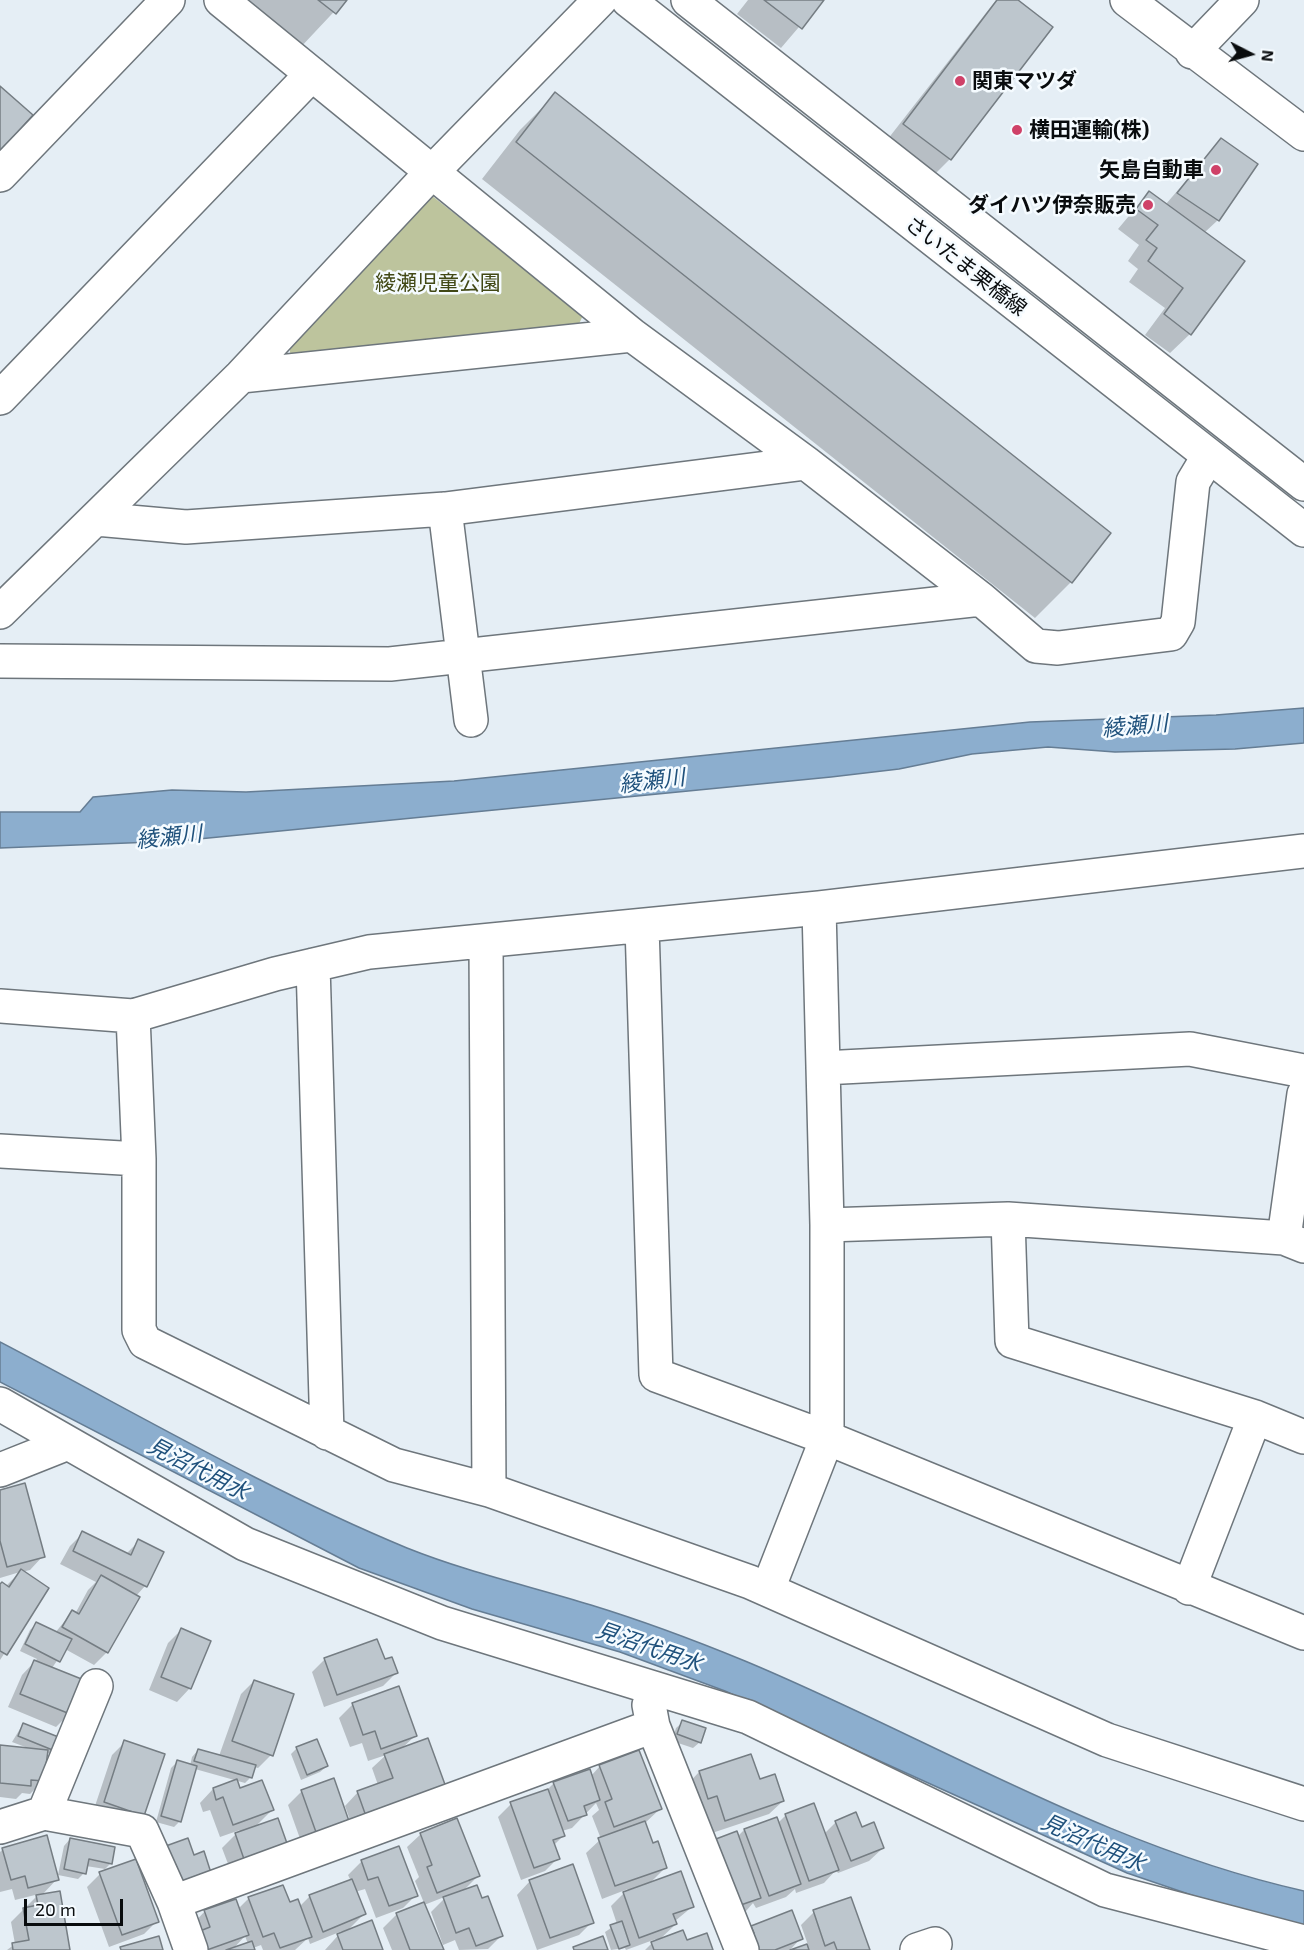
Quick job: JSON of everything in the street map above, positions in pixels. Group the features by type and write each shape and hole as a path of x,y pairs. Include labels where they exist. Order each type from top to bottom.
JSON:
{"street":[{"path":"0,175 168,0"},
{"path":"221,0 632,335 807,464 981,599 1036,646 1058,648 1172,634 1178,622 1193,482 1208,457"},
{"path":"0,612 241,376 432,172 600,0"},
{"name":"さいたま栗橋線","path":"628,0 1304,530"},
{"name":"さいたま栗橋線","path":"688,0 1304,484"},
{"path":"1127,0 1192,52 1304,134"},
{"path":"1192,52 1242,0"},
{"path":"0,398 312,75"},
{"path":"241,376 632,335"},
{"path":"96,519 186,527 446,509 807,464"},
{"path":"446,509 471,720"},
{"path":"0,661 390,664 981,599"},
{"path":"0,1006 133,1016 313,965 369,952 819,908 1304,851"},
{"path":"768,1589 827,1438 827,1225 819,908"},
{"path":"642,926 656,1375 827,1438 1189,1588 1304,1633"},
{"path":"486,942 489,1490"},
{"path":"313,965 327,1433"},
{"path":"133,1016 139,1159 139,1330 145,1341 394,1465 489,1490 650,1545 768,1589 1107,1740 1304,1804"},
{"path":"823,1068 1190,1049 1304,1071"},
{"path":"827,1225 1008,1219 1294,1242 1304,1094"},
{"path":"0,1151 139,1159"},
{"path":"1008,1219 1012,1341 1255,1417 1304,1437"},
{"path":"0,1404 245,1544 442,1623 748,1717 1105,1890 1304,1942"},
{"path":"1189,1588 1255,1417"},
{"path":"0,1470 68,1443"},
{"path":"645,1685 653,1726 742,1950"},
{"path":"45,1812 96,1686"},
{"path":"174,1902 653,1726"},
{"path":"0,1827 45,1812 142,1831 174,1902 191,1950"}],"green space":[{"name":"綾瀬児童公園","path":"431,195 583,315 576,331 292,366 289,344"}],"water":[{"name":"綾瀬川","path":"1304,708 1304,743 1235,749 1115,752 1048,747 972,754 899,769 831,777 178,841 0,848 0,812 80,812 93,797 172,790 246,792 454,781 1030,722 1216,715"},
{"name":"見沼代用水","path":"0,1342 252,1476 407,1548 475,1572 610,1611 688,1638 814,1691 1089,1819 1231,1872 1304,1891 1304,1930 1127,1873 725,1691 620,1652 472,1609 359,1568 0,1382"}],"building":[{"path":"318,0 347,0 336,14"},
{"path":"764,0 824,0 802,29"},
{"path":"997,0 1018,0 1053,27 951,160 903,124"},
{"path":"0,86 33,115 0,152"},
{"path":"555,92 1111,533 1072,583 516,142"},
{"path":"1221,138 1258,164 1219,221 1177,193"},
{"path":"1149,191 1245,261 1191,335 1164,314 1183,288 1148,261 1157,248 1146,240 1158,225 1136,209"},
{"path":"25,1483 45,1557 7,1567 0,1541 0,1490"},
{"path":"82,1531 131,1555 138,1539 164,1552 147,1587 73,1551"},
{"path":"21,1569 49,1588 7,1655 0,1651 0,1584 2,1582 9,1587"},
{"path":"101,1575 140,1597 108,1653 62,1627 72,1610 79,1614"},
{"path":"36,1622 72,1639 60,1662 25,1644"},
{"path":"181,1628 211,1641 191,1689 161,1677"},
{"path":"377,1639 385,1659 392,1657 398,1673 337,1695 324,1658"},
{"path":"34,1660 84,1680 70,1714 20,1694"},
{"path":"254,1680 294,1694 273,1756 232,1741"},
{"path":"399,1686 417,1736 381,1749 375,1731 363,1735 352,1703"},
{"path":"682,1720 706,1728 701,1743 677,1734"},
{"path":"23,1723 61,1738 55,1751 18,1736"},
{"path":"428,1738 447,1790 367,1819 357,1791 393,1778 384,1754"},
{"path":"317,1739 328,1766 307,1775 296,1747"},
{"path":"124,1740 165,1754 144,1816 104,1802"},
{"path":"0,1745 48,1750 44,1781 31,1780 31,1786 0,1783"},
{"path":"198,1749 256,1765 252,1778 194,1761"},
{"path":"639,1750 662,1809 614,1827 605,1802 612,1799 599,1765"},
{"path":"751,1754 760,1779 775,1774 784,1801 725,1821 717,1796 708,1799 699,1771"},
{"path":"177,1760 197,1766 181,1822 161,1816"},
{"path":"590,1769 600,1800 584,1806 587,1815 568,1821 553,1782"},
{"path":"334,1778 350,1824 317,1835 301,1790"},
{"path":"237,1779 240,1788 262,1780 274,1810 233,1825 223,1797 216,1800 213,1788"},
{"path":"548,1789 565,1836 553,1840 560,1859 534,1868 510,1802"},
{"path":"814,1803 839,1870 809,1881 785,1814"},
{"path":"856,1812 862,1827 874,1822 884,1848 851,1861 835,1821"},
{"path":"777,1817 801,1884 769,1896 744,1829"},
{"path":"278,1818 289,1849 246,1865 235,1833"},
{"path":"457,1818 480,1876 437,1893 427,1867 432,1865 420,1833"},
{"path":"645,1821 653,1843 658,1841 667,1868 615,1886 598,1838"},
{"path":"737,1831 761,1898 732,1908 708,1842"},
{"path":"47,1835 59,1880 28,1888 25,1876 11,1880 2,1848"},
{"path":"70,1838 115,1847 112,1864 89,1859 86,1874 64,1869"},
{"path":"188,1838 194,1855 204,1851 212,1876 177,1888 163,1847"},
{"path":"399,1846 418,1896 389,1906 378,1877 368,1880 361,1860"},
{"path":"136,1859 159,1922 122,1935 99,1872"},
{"path":"573,1864 594,1923 550,1938 529,1880"},
{"path":"681,1871 694,1907 673,1914 677,1924 639,1938 623,1892"},
{"path":"352,1879 366,1914 323,1932 309,1895"},
{"path":"283,1885 290,1902 298,1899 312,1937 280,1948 274,1933 263,1937 248,1897"},
{"path":"477,1885 482,1898 488,1896 503,1936 476,1946 469,1928 456,1933 443,1897"},
{"path":"60,1891 70,1950 13,1950 12,1943 29,1940 23,1908 38,1905 36,1895"},
{"path":"851,1897 870,1950 837,1950 834,1942 825,1946 813,1910"},
{"path":"236,1899 249,1935 207,1950 200,1931 210,1927 204,1910"},
{"path":"424,1902 444,1950 410,1950 396,1913"},
{"path":"792,1910 803,1939 775,1950 753,1950 747,1935 754,1933 751,1926"},
{"path":"372,1920 383,1950 343,1950 337,1934"},
{"path":"622,1921 630,1945 619,1949 610,1925"},
{"path":"683,1930 687,1940 707,1933 713,1950 654,1950 651,1942"},
{"path":"159,1936 163,1950 121,1950 120,1947"},
{"path":"603,1936 608,1950 574,1950 573,1947"},
{"path":"252,1941 255,1950 226,1950"},
{"path":"807,1944 809,1950 790,1950"}],"place":[{"name":"関東マツダ","path":"960,81"},
{"name":"横田運輸(株)","path":"1017,130"},
{"name":"矢島自動車","path":"1216,170"},
{"name":"ダイハツ伊奈販売","path":"1148,205"}]}
